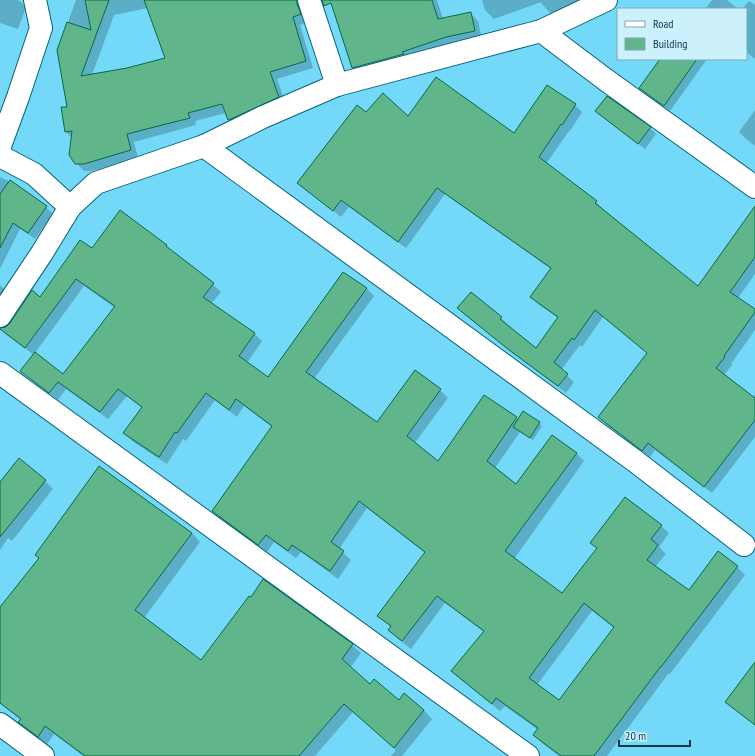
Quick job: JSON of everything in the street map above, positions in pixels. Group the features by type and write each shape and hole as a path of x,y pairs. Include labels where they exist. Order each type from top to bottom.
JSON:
{"street":[{"path":"0,146 41,28 35,0"},
{"path":"309,0 337,85"},
{"path":"0,316 42,253 70,207 96,183 204,146 263,117 337,85 541,31 606,0"},
{"path":"541,31 606,80 755,187"},
{"path":"204,146 635,460 744,545"},
{"path":"0,156 34,174 70,207"},
{"path":"0,374 528,756"},
{"path":"0,724 43,756"}],"building":[{"path":"85,0 109,0 81,76 127,68 165,58 144,0 297,0 301,14 293,17 306,61 270,72 279,97 231,119 228,120 222,104 188,113 190,118 127,134 131,150 84,164 75,164 69,155 72,131 65,132 61,107 67,107 57,50 67,22 91,30"},
{"path":"322,0 432,0 438,19 471,12 475,31 446,37 402,52 404,54 352,68 331,3 324,6"},
{"path":"659,60 696,60 664,106 639,88"},
{"path":"436,77 514,133 547,85 576,104 539,157 597,201 595,203 698,286 755,206 755,257 730,292 755,309 755,312 716,368 755,398 755,420 704,487 648,443 642,451 598,417 647,353 595,310 574,340 572,338 554,362 568,374 558,386 509,350 457,308 471,292 502,317 500,319 536,348 558,317 530,297 551,268 437,188 398,242 341,200 333,211 297,183 357,105 366,112 383,93 408,116"},
{"path":"607,96 651,127 638,144 595,111"},
{"path":"10,180 47,206 28,233 13,223 0,248 0,194"},
{"path":"120,210 214,283 203,297 255,333 239,356 268,377 343,272 367,288 306,372 377,422 415,370 441,389 407,436 438,461 484,395 517,417 487,461 516,484 552,435 577,453 505,551 562,593 597,548 590,543 625,497 662,525 651,539 658,545 647,560 689,590 718,551 738,566 594,756 561,756 533,735 538,728 496,698 492,704 451,671 484,631 437,596 402,641 388,630 391,626 377,616 425,552 359,501 331,542 344,551 330,571 292,545 288,551 266,535 258,545 212,511 272,426 236,399 229,410 206,393 177,433 175,432 159,457 123,433 142,407 118,389 100,412 58,382 49,393 20,371 35,352 63,374 115,306 76,279 25,348 0,329 6,327 10,323 32,290 40,297 80,240 92,248","holes":["584,603 614,627 559,700 529,678"]},
{"path":"523,411 540,422 530,438 513,427"},
{"path":"19,458 46,480 0,537 0,482"},
{"path":"99,466 192,533 135,610 201,660 249,596 251,597 263,579 353,644 342,659 370,684 374,679 399,700 404,693 424,710 394,748 344,704 299,756 85,756 45,726 38,737 18,722 21,719 0,703 0,607 39,558 35,555"},
{"path":"755,662 755,725 725,702"}]}
